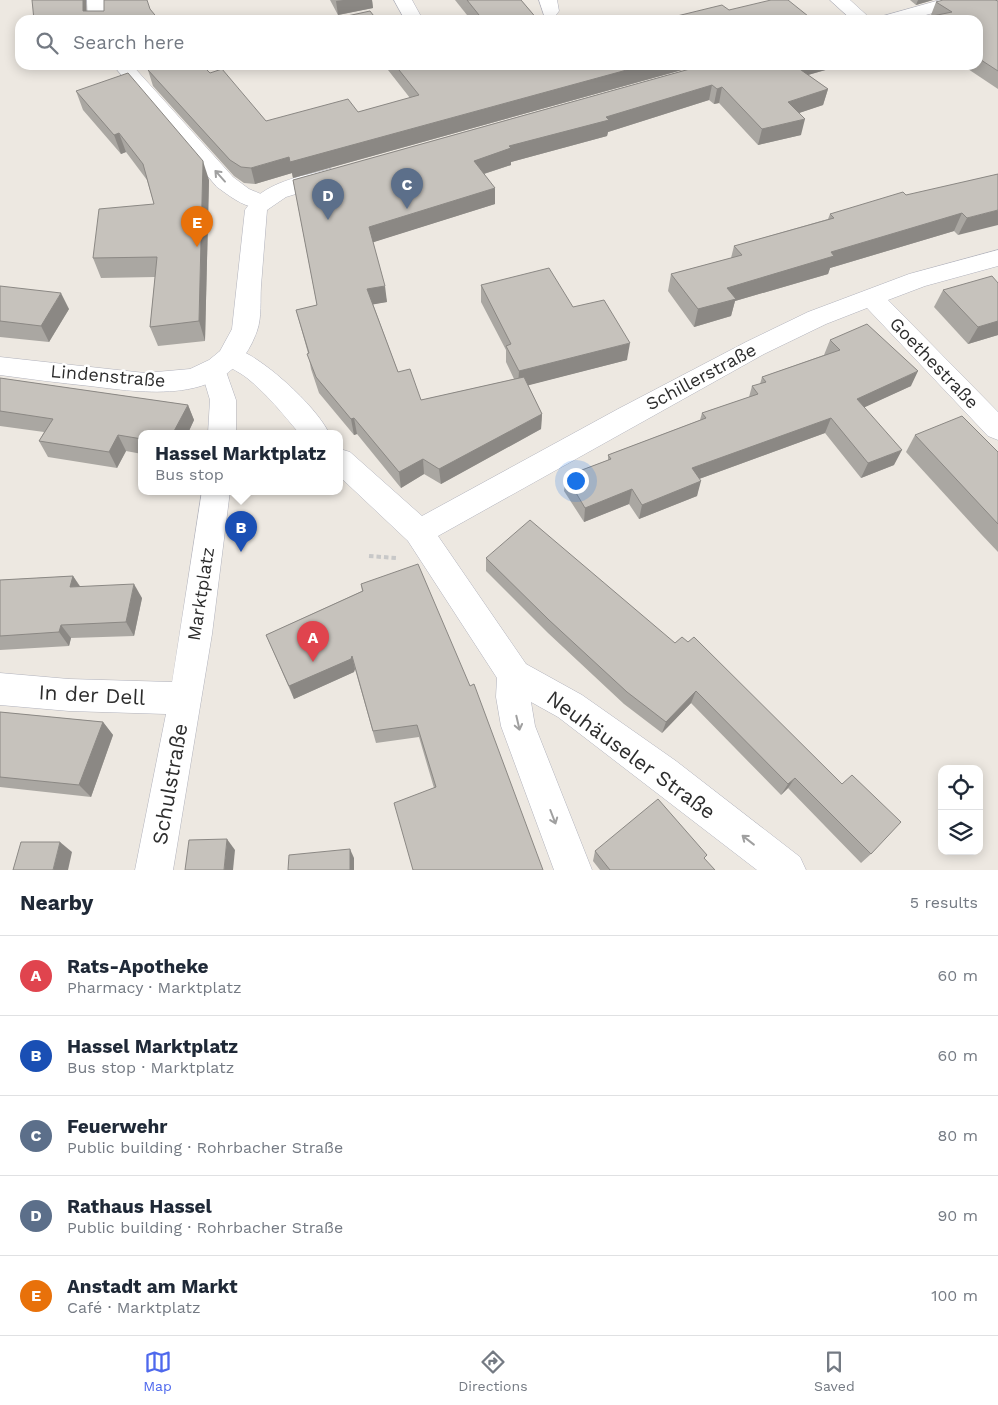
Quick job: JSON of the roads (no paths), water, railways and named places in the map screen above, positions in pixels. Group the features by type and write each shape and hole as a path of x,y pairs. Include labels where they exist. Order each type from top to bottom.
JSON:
{"street":[{"path":"96,0 96,15"},
{"path":"403,0 411,15"},
{"path":"839,0 857,15"},
{"path":"906,15 959,0"},
{"path":"126,70 225,182 241,194 260,202"},
{"path":"222,430 223,363 245,328 256,210 260,202 271,195 345,172"},
{"name":"Schillerstraße","path":"418,532 755,348 817,318 917,280 998,258"},
{"name":"Goethestraße","path":"870,298 998,429"},
{"path":"223,363 256,371 282,396 312,430"},
{"name":"Lindenstraße","path":"0,366 152,383 190,380 223,363"},
{"path":"343,463 418,532"},
{"name":"Marktplatz","path":"185,698 215,495"},
{"name":"Neuhäuseler Straße","path":"418,532 514,675 570,706 663,774 787,870"},
{"path":"514,675 513,697 518,726 573,870"},
{"name":"In der Dell","path":"0,689 124,698 185,698"},
{"name":"Schulstraße","path":"154,870 185,698"}],"place":[{"name":"Feuerwehr","path":"407,209"},
{"name":"Rathaus Hassel","path":"328,220"},
{"name":"Anstadt am Markt","path":"197,247"},
{"name":"Hassel Marktplatz","path":"241,552"},
{"name":"Rats-Apotheke","path":"313,662"}]}
